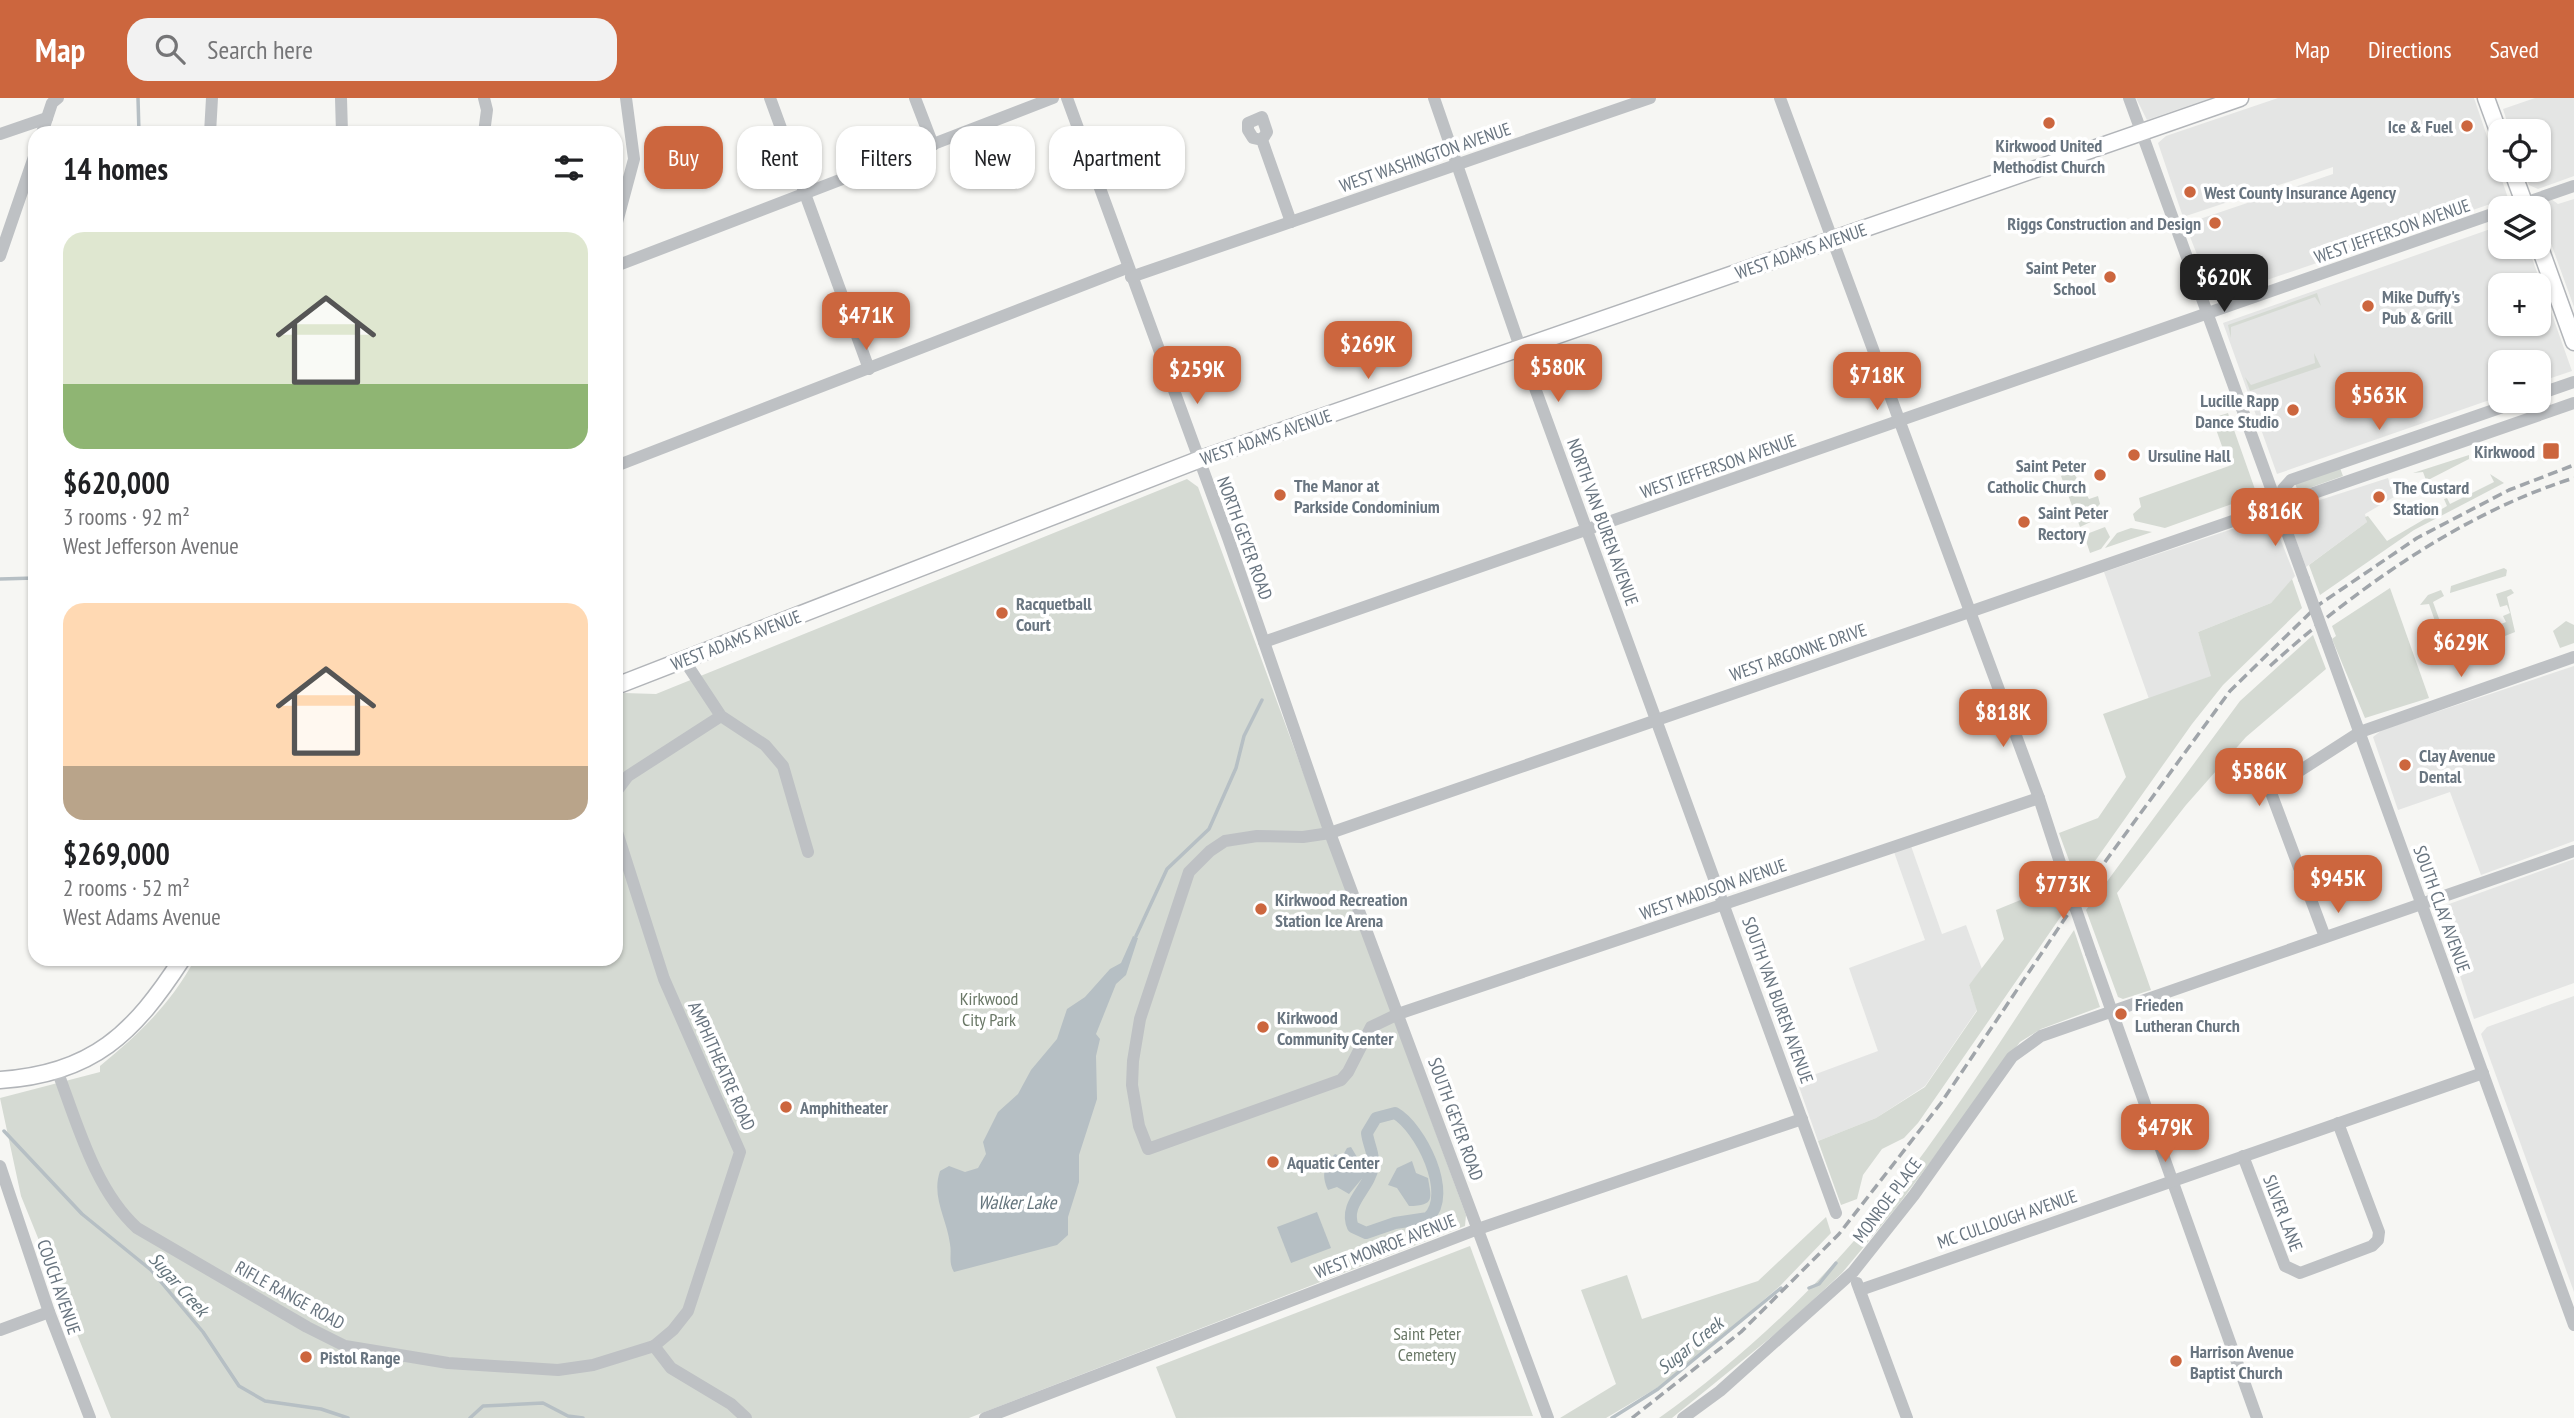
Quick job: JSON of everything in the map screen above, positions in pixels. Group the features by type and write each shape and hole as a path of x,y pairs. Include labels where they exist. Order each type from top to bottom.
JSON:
{"main road":[{"name":"WEST ADAMS AVENUE","path":"623,683 1198,460 2240,98"},
{"path":"2486,98 2494,119"},
{"path":"2544,259 2574,342"},
{"path":"0,1080 57,1070 96,1053 125,1033 152,1006 178,966"}],"street":[{"path":"44,126 58,98"},
{"path":"210,126 212,98"},
{"path":"341,98 342,126"},
{"path":"484,98 487,110 485,126"},
{"path":"623,200 634,159 626,98"},
{"path":"770,98 869,369"},
{"path":"915,98 926,126"},
{"path":"936,144 1053,98"},
{"name":"NORTH GEYER ROAD","path":"1067,98 1330,832"},
{"name":"NORTH VAN BUREN AVENUE","path":"1434,98 1520,347 1657,720"},
{"name":"WEST WASHINGTON AVENUE","path":"623,463 1129,273 1291,222 1650,98"},
{"path":"1780,98 2039,798 2091,953 2257,1418"},
{"name":"SOUTH CLAY AVENUE","path":"2129,98 2574,1323"},
{"path":"0,134 47,118"},
{"path":"1262,140 1291,222"},
{"path":"0,256 28,174"},
{"path":"623,263 836,182"},
{"path":"2548,196 2574,186"},
{"name":"WEST JEFFERSON AVENUE","path":"1264,642 2488,216"},
{"path":"2551,390 2574,382"},
{"name":"WEST ARGONNE DRIVE","path":"1205,1129 1148,1149 1139,1126 1132,1085 1140,1019 1189,872 1210,851 1225,841 1257,835 1303,837 1330,832 2574,403"},
{"path":"2278,505 2283,489 2291,480 2488,412"},
{"path":"2516,413 2516,423"},
{"path":"2445,427 2451,446"},
{"path":"2325,937 2270,790 2360,732 2574,657"},
{"path":"684,660 721,716 776,755 783,766 808,852"},
{"path":"623,783 628,776 721,716"},
{"name":"SOUTH VAN BUREN AVENUE","path":"1657,720 1836,1213"},
{"name":"WEST MADISON AVENUE","path":"1205,1129 1341,1080 1348,1072 1371,1027 1398,1014 2039,798"},
{"name":"SOUTH GEYER ROAD","path":"1330,832 1548,1418"},
{"name":"AMPHITHEATRE ROAD","path":"623,851 664,979 740,1152 688,1311 673,1330 654,1346"},
{"path":"2113,1012 2574,851"},
{"name":"MONROE PLACE","path":"1683,1418 1720,1391 1853,1272 1914,1195 2012,1057 2041,1036 2113,1012"},
{"name":"RIFLE RANGE ROAD","path":"57,1070 96,1168 120,1213 137,1228 345,1346 448,1363 558,1370 625,1357 654,1346"},
{"name":"MC CULLOUGH AVENUE","path":"1860,1290 2483,1073"},
{"name":"WEST MONROE AVENUE","path":"985,1418 1478,1229 1802,1119"},
{"name":"SILVER LANE","path":"2243,1156 2285,1266 2300,1273 2372,1246 2378,1240 2379,1232 2338,1123"},
{"name":"COUCH AVENUE","path":"0,1166 49,1312 90,1418"},
{"path":"1853,1272 1907,1418"},
{"path":"0,1330 49,1312"},
{"path":"654,1346 671,1368 731,1404 746,1418"}],"shaded area":[{"path":"2136,98 2211,98 2147,120"},
{"path":"2278,98 2474,98 2488,139 2488,182 2503,182 2507,196 2488,196 2488,205 2214,298 2185,224 2333,174 2333,167 2183,217 2158,143 2166,136"},
{"path":"2535,98 2574,98 2574,176 2538,189 2529,185 2528,182 2551,182 2551,119 2506,119 2503,109"},
{"path":"2551,199 2558,204 2574,199 2574,307 2551,243"},
{"path":"2488,230 2488,259 2532,259 2537,273 2488,273 2488,336 2551,336 2551,312 2572,371 2551,378 2551,350 2488,350 2488,401 2277,474 2223,323"},
{"path":"2388,478 2394,497 2365,514 2367,522 2306,567 2287,515 2289,510"},
{"path":"2271,516 2295,576 2271,603 2198,632 2212,676 2149,699 2104,572"},
{"path":"2574,666 2574,841 2481,875 2450,792 2398,810 2373,737 2382,730"},
{"path":"1911,846 1942,934 1966,925 1982,969 1969,985 1977,1010 1925,1086 1876,1118 1818,1141 1797,1081 1878,1051 1849,968 1925,940 1894,852"},
{"path":"2574,859 2574,983 2474,1019 2438,908"},
{"path":"2574,996 2574,1292 2481,1034 2487,1027"}],"green space":[{"path":"2317,293 2321,306 2315,297 2231,327 2231,338 2228,325"},
{"path":"2314,353 2321,367 2250,391 2245,377 2251,385 2315,363"},
{"path":"2228,413 2257,495 2165,528 2135,521 2133,514 2141,507 2139,498 2229,466 2212,418"},
{"path":"2469,455 2469,459 2430,479 2429,488 2423,472 2413,473"},
{"path":"2340,468 2343,476 2298,492 2295,483"},
{"path":"2072,470 2089,499 2098,496 2100,504 2095,509 2101,517 2080,527 2061,476"},
{"path":"2490,474 2504,483 2414,530 2320,595 2309,565 2367,522 2365,517 2368,516 2387,541 2447,506 2444,499 2447,498 2450,504 2494,482"},
{"name":"Kirkwood City Park","path":"1187,479 1198,487 1466,1215 1465,1226 969,1418 111,1418 21,1196 0,1098 100,1072 100,1066 141,1030 164,1005 191,966 623,966 623,694 656,694"},
{"path":"2105,527 2110,537 2101,549 2090,553 2084,535"},
{"path":"2131,528 2152,532 2105,548 2117,533"},
{"path":"2504,568 2507,570 2506,576 2450,593 2451,586"},
{"path":"2292,579 2302,608 2223,685 2192,724 2078,885 2059,833 2098,818 2126,777 2103,714 2211,676 2198,632 2271,603"},
{"path":"2390,588 2429,698 2365,718 2332,639 2336,636 2332,626"},
{"path":"2511,589 2514,593 2507,597 2515,632 2505,636 2501,624 2506,622 2503,616 2510,613 2507,605 2500,607 2496,594"},
{"path":"2441,590 2444,596 2433,602 2455,663 2449,661 2429,604 2420,605 2428,595"},
{"path":"2566,621 2574,625 2574,643 2560,648 2553,631"},
{"path":"2313,635 2326,669 2246,737 2186,805 2117,893 2151,990 2123,999 2118,997 2086,910 2240,701"},
{"path":"2057,885 2066,909 1918,1123 1904,1138 1882,1149 1863,1175 1857,1199 1841,1205 1818,1141 1876,1118 1925,1087 1977,1011 1969,985 2004,939 1996,910"},
{"path":"2074,930 2100,1007 2041,1029 2020,1042 1896,1208 1842,1273 1786,1325 1672,1418 1659,1418 1715,1376 1769,1329 1866,1227 1948,1119"},
{"path":"1826,1217 1831,1233 1780,1286 1672,1379 1606,1418 1560,1418 1616,1384 1581,1290 1627,1275 1642,1319 1758,1281"},
{"name":"Saint Peter Cemetery","path":"1470,1246 1533,1416 1176,1418 1156,1367"}],"water":[{"name":"Walker Lake","path":"1133,936 1138,938 1126,975 1116,984 1096,1034 1100,1039 1096,1056 1097,1099 1079,1155 1079,1182 1068,1217 1068,1235 1057,1245 954,1272 938,1199 940,1171 949,1166 965,1172 978,1168 986,1154 983,1142 998,1112 1018,1094 1031,1070 1057,1039 1067,1009 1085,997 1110,969 1121,963"},
{"path":"1351,1147 1360,1162 1367,1166 1365,1175 1349,1194 1337,1187 1328,1190 1324,1175 1328,1162 1335,1154 1342,1157 1347,1148"},
{"path":"1412,1161 1416,1173 1428,1178 1430,1199 1418,1206 1409,1206 1397,1188 1388,1185 1397,1168"},
{"path":"1317,1212 1331,1248 1291,1263 1277,1227"}],"waterway":[{"path":"138,98 139,126"},
{"path":"0,579 28,578"},
{"path":"1136,936 1167,869 1209,829 1236,768 1244,736 1262,700"},
{"path":"1395,1113 1414,1132 1431,1162 1436,1178 1435,1207 1428,1218 1395,1223 1366,1233 1353,1227 1351,1211 1373,1166 1367,1133 1376,1118 1395,1113"},
{"name":"Sugar Creek","path":"4,1131 82,1214 151,1270 203,1332 239,1386 265,1401 321,1409 348,1418"},
{"name":"Sugar Creek","path":"1866,1230 1910,1174"},
{"name":"Sugar Creek","path":"1809,1288 1819,1284 1836,1263"},
{"name":"Sugar Creek","path":"1612,1418 1658,1389 1781,1288"},
{"name":"Sugar Creek","path":"470,1418 483,1406 543,1403 568,1416 583,1418"}],"railway":[{"path":"1632,1418 1741,1332 1839,1234 1941,1103 2080,896 2230,691 2317,606 2417,538 2509,490 2574,465"},
{"path":"2270,666 2338,609 2413,556 2492,511 2574,478"}],"place":[{"name":"Kirkwood United Methodist Church","path":"2049,123"},
{"name":"Ice & Fuel","path":"2467,126"},
{"name":"West County Insurance Agency","path":"2190,192"},
{"name":"Riggs Construction and Design","path":"2215,223"},
{"name":"Saint Peter School","path":"2110,277"},
{"name":"Mike Duffy's Pub & Grill","path":"2368,306"},
{"name":"Lucille Rapp Dance Studio","path":"2293,410"},
{"name":"Kirkwood","path":"2551,451"},
{"name":"Ursuline Hall","path":"2134,455"},
{"name":"Saint Peter Catholic Church","path":"2100,475"},
{"name":"The Manor at Parkside Condominium","path":"1280,495"},
{"name":"The Custard Station","path":"2379,497"},
{"name":"Saint Peter Rectory","path":"2024,522"},
{"name":"Racquetball Court","path":"1002,613"},
{"name":"Clay Avenue Dental","path":"2405,765"},
{"name":"Kirkwood Recreation Station Ice Arena","path":"1261,909"},
{"name":"Frieden Lutheran Church","path":"2121,1014"},
{"name":"Kirkwood Community Center","path":"1263,1027"},
{"name":"Amphitheater","path":"786,1107"},
{"name":"Aquatic Center","path":"1273,1162"},
{"name":"Pistol Range","path":"306,1357"},
{"name":"Harrison Avenue Baptist Church","path":"2176,1361"}]}
